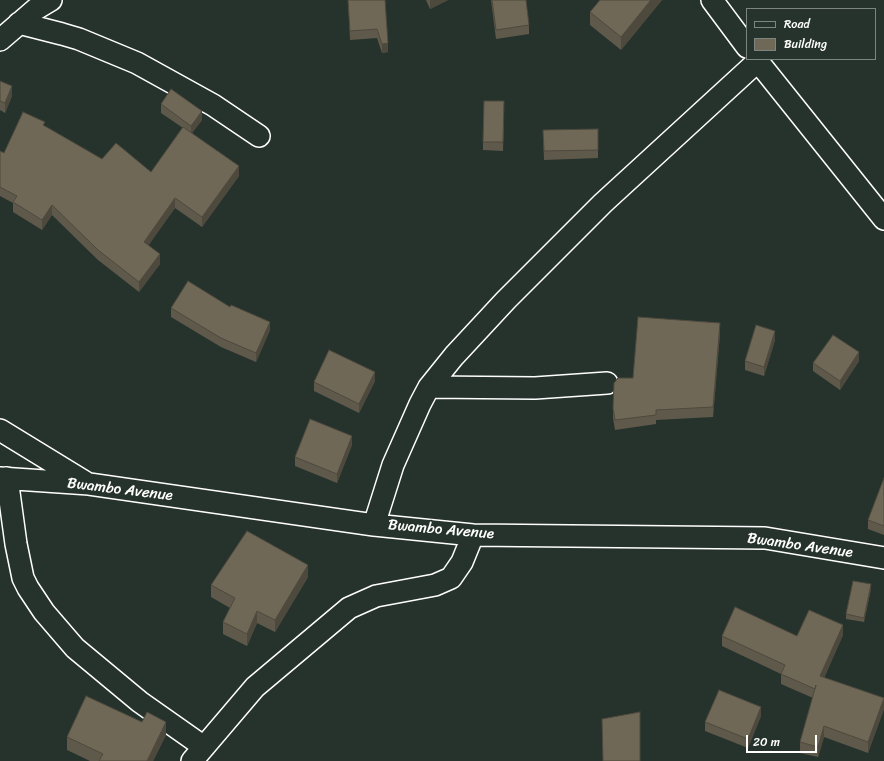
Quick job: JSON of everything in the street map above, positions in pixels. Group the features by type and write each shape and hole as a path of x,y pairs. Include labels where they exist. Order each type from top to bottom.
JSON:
{"street":[{"path":"0,40 36,9 51,0"},
{"path":"712,0 746,45"},
{"path":"19,23 74,37 137,63 213,105 259,136"},
{"path":"374,525 393,465 429,388 454,356 501,305 749,60"},
{"path":"758,60 884,219"},
{"path":"429,388 535,388 607,383"},
{"path":"0,430 89,484"},
{"path":"4,478 23,578 44,612 75,648 140,702 198,754 255,687 349,608 376,596 435,585 451,578 462,562 473,535"},
{"name":"Bwambo Avenue","path":"4,478 89,484 374,525 473,535 765,538 884,558"}],"building":[{"path":"348,0 385,0 388,43 382,44 377,29 350,31"},
{"path":"492,0 526,0 529,25 496,30"},
{"path":"600,0 651,0 621,37 590,12"},
{"path":"0,81 12,86 5,103 0,101"},
{"path":"171,89 202,111 191,126 161,104"},
{"path":"484,101 504,101 503,142 483,142"},
{"path":"23,112 45,122 43,125 102,159 116,143 151,172 183,127 239,166 202,217 175,198 144,242 160,254 139,282 98,250 52,205 42,220 13,202 17,196 0,187 0,151 4,153"},
{"path":"598,129 598,150 544,151 543,130"},
{"path":"188,281 230,307 231,305 270,322 256,353 221,338 171,308"},
{"path":"638,317 720,323 713,407 656,410 656,415 615,420 613,408 614,383 618,378 633,378"},
{"path":"756,325 775,331 764,367 745,361"},
{"path":"833,335 859,352 840,381 813,363"},
{"path":"329,350 375,372 359,404 314,382"},
{"path":"310,419 352,436 337,474 295,457"},
{"path":"884,478 884,526 868,520"},
{"path":"247,531 308,565 275,620 257,611 247,634 223,622 235,598 211,585"},
{"path":"853,581 871,584 864,618 846,614"},
{"path":"735,607 797,636 809,610 843,625 820,676 884,698 868,742 824,726 818,747 800,742 815,689 781,674 785,665 722,636"},
{"path":"719,690 761,707 748,739 705,722"},
{"path":"86,696 142,722 147,712 166,722 147,761 99,761 103,754 67,737"},
{"path":"640,712 640,761 603,761 602,719"}]}
